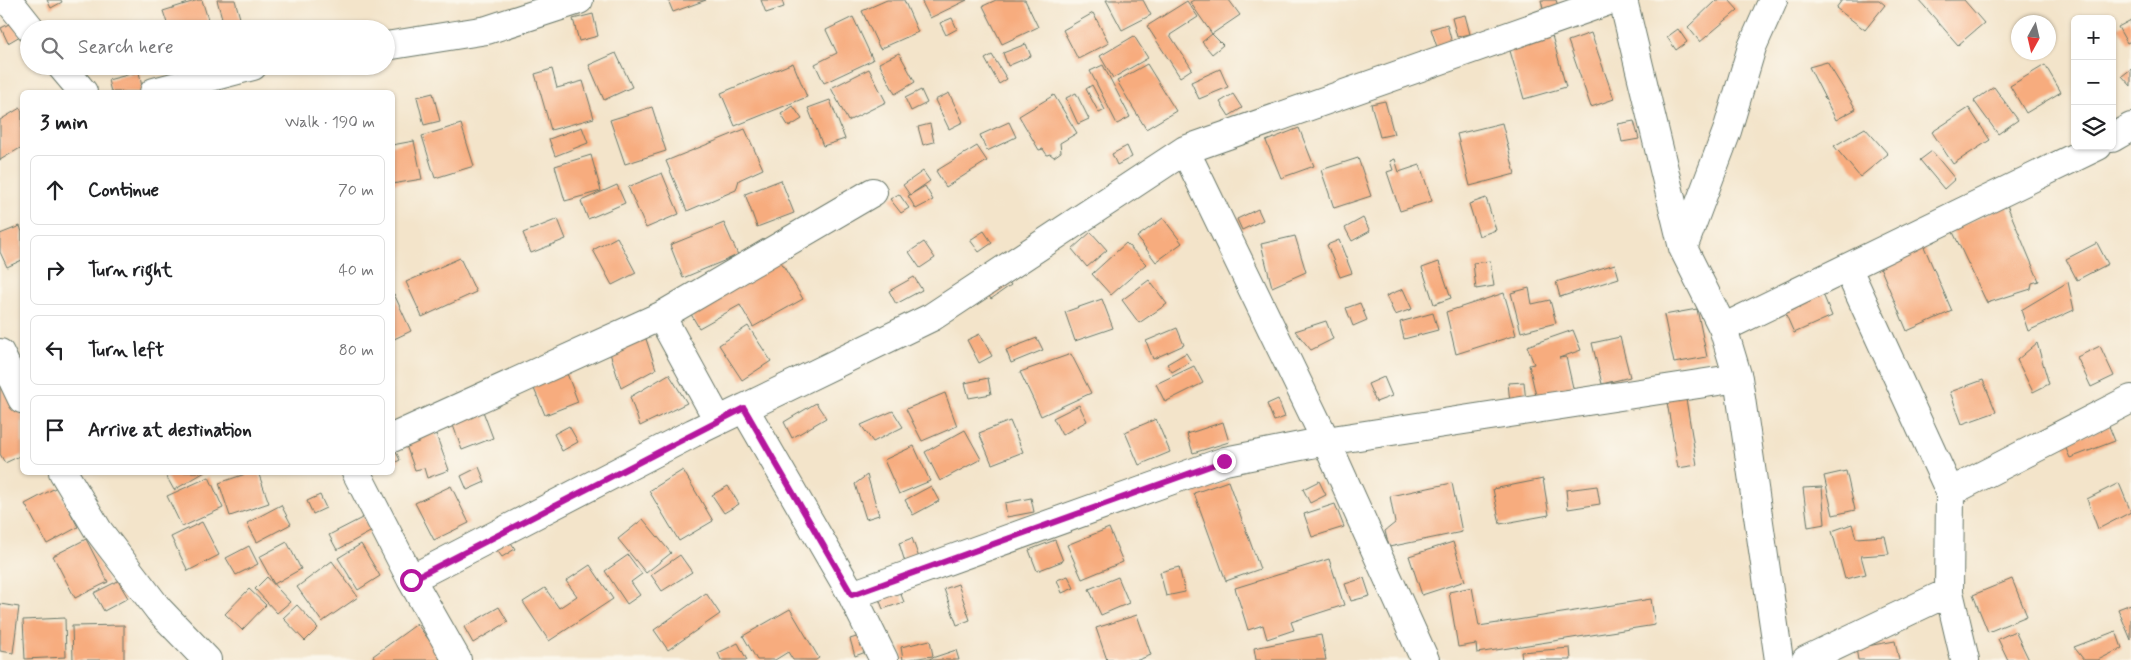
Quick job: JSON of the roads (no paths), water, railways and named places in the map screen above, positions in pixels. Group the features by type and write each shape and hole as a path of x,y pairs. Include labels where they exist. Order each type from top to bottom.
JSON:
{"street":[{"path":"8,0 23,20"},
{"path":"395,45 487,30 579,0"},
{"path":"411,580 718,420 932,316 1185,150 1611,0"},
{"path":"1622,0 1683,248 1723,328 1738,378 1779,660"},
{"path":"1683,248 1728,131 1752,47 1774,0"},
{"path":"69,75 81,90"},
{"path":"162,90 219,75"},
{"path":"2116,136 2131,127"},
{"path":"1185,150 1326,441 1425,660"},
{"path":"1723,328 2090,150"},
{"path":"395,437 661,316 873,192"},
{"path":"1848,269 1950,492 1949,592 1965,660"},
{"path":"661,316 718,420"},
{"path":"0,353 20,394"},
{"path":"852,595 1224,461 1326,441 1738,378"},
{"path":"1950,492 2131,400"},
{"path":"744,408 852,595 884,660"},
{"path":"65,475 98,530 154,602 206,660"},
{"path":"358,475 411,580 457,660"},
{"path":"1806,660 1949,592"}]}
